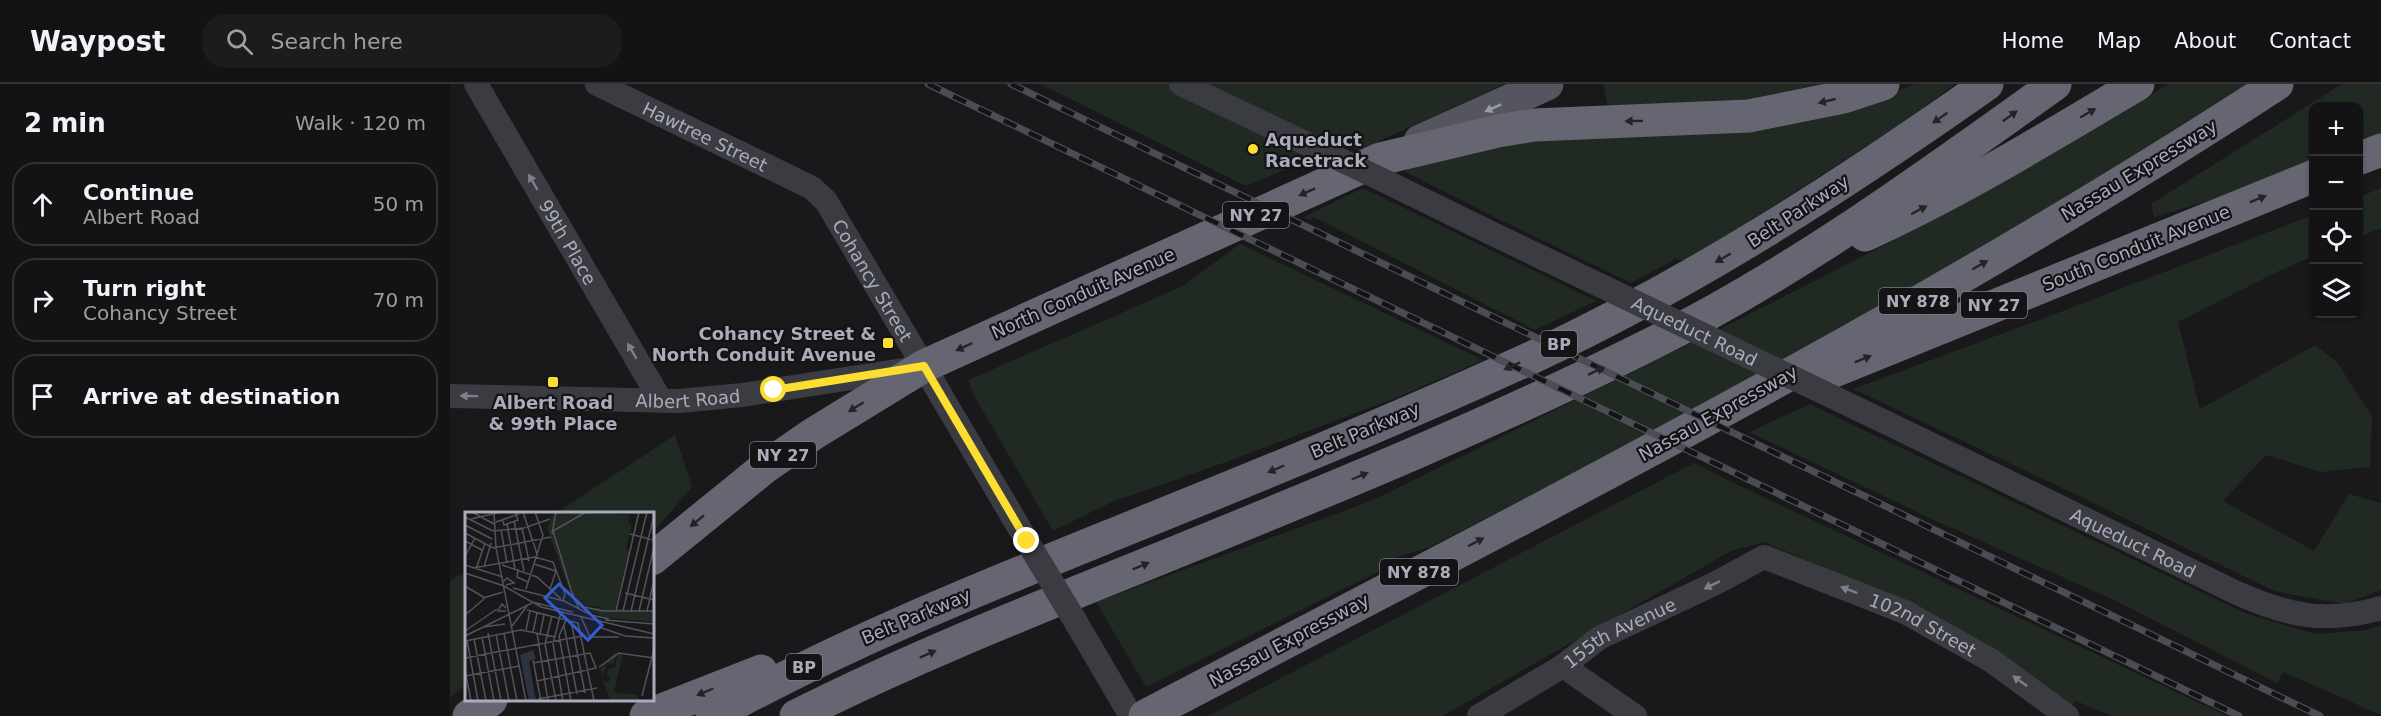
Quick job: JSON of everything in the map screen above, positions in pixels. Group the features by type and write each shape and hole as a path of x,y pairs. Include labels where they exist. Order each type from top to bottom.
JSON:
{"highway":[{"path":"1385,172 1525,126 1749,116 1843,98 1883,84"},
{"name":"Belt Parkway","path":"712,716 791,674 898,623 1412,411 1535,356 1626,311 1696,274 1764,233 1988,84"},
{"name":"BP","path":"796,716 942,648 1249,523 1478,426 1653,343 1752,288 1875,209 2055,84"},
{"path":"1752,288 1910,215 2138,84"},
{"name":"Nassau Expressway","path":"1133,711 1692,429 2141,171 2277,84"},
{"path":"2363,157 2381,150"},
{"path":"2363,166 2381,161"},
{"name":"North Conduit Avenue","path":"654,557 764,468 813,434 924,366 1385,172"},
{"name":"South Conduit Avenue","path":"1692,429 2308,179"},
{"path":"646,716 721,685 898,623"},
{"path":"469,716 488,701"}],"main road":[{"name":"North Conduit Avenue","path":"1385,172 1547,84"}],"street":[{"name":"99th Place","path":"476,84 662,401"},
{"name":"Hawtree Street","path":"597,84 812,188"},
{"name":"Aqueduct Road","path":"1188,86 1322,150 1385,172 1491,232 2275,609 2322,618 2352,615 2381,608"},
{"name":"Cohancy Street","path":"812,188 831,208 1027,541 1133,711"},
{"name":"Albert Road","path":"450,396 662,401 742,395 924,366"},
{"name":"155th Avenue","path":"1479,716 1563,666 1599,638 1714,584 1764,557"},
{"name":"102nd Street","path":"1764,557 1905,612 1992,661 2067,716"},
{"path":"1563,666 1635,716"}],"shaded area":[{"name":"Aqueduct Racetrack","path":"1040,84 1505,84 1359,150 1346,144 1246,186"},
{"path":"1603,84 1859,84 1766,104 1609,113"},
{"path":"1914,84 1955,84 1907,120 1688,261 1676,259 1631,283 1404,171 1430,160 1484,144 1886,96"},
{"path":"2168,84 2251,84 2059,204 1732,391 1430,547 1384,561 1388,567 1146,687 1096,602 1371,501 1736,321 1916,229 2039,162"},
{"path":"2342,84 2381,84 2381,137 2363,144 2363,102 2313,102"},
{"path":"2309,105 2309,165 2243,191 2154,217 2151,204"},
{"path":"1363,188 1596,301 1535,330 1314,217 1309,220 1304,217"},
{"path":"2381,188 2381,228 2363,235 2363,210 2363,195"},
{"path":"2309,217 2309,258 2178,322 2200,409 2315,345 2337,362 2372,416 2370,467 2321,472 2266,455 2223,501 2314,551 2349,494 2381,503 2381,590 2344,604 2274,591 1853,389"},
{"path":"1240,244 1483,360 1401,396 1112,502 1053,531 973,394 968,380 1183,286"},
{"path":"1810,404 2247,614 2315,634 2367,630 2381,625 2381,715 2283,672 2277,683 2114,600 1936,521 1749,432"},
{"path":"675,435 692,487 654,531 654,512 558,512"},
{"path":"1694,463 2227,716 2112,716 2076,701 2071,705 1917,608 1764,542 1731,551 1443,716 1208,716"},
{"path":"465,572 465,685 450,698 450,581"}],"railway":[{"path":"928,84 2239,716"},
{"path":"1011,84 2320,716"}],"place":[{"name":"Aqueduct Racetrack","path":"1253,149"},
{"name":"Cohancy Street & North Conduit Avenue","path":"888,343"},
{"name":"Albert Road & 99th Place","path":"553,382"}],"route":[{"path":"774,390 899,372 924,366 1027,541"}]}
